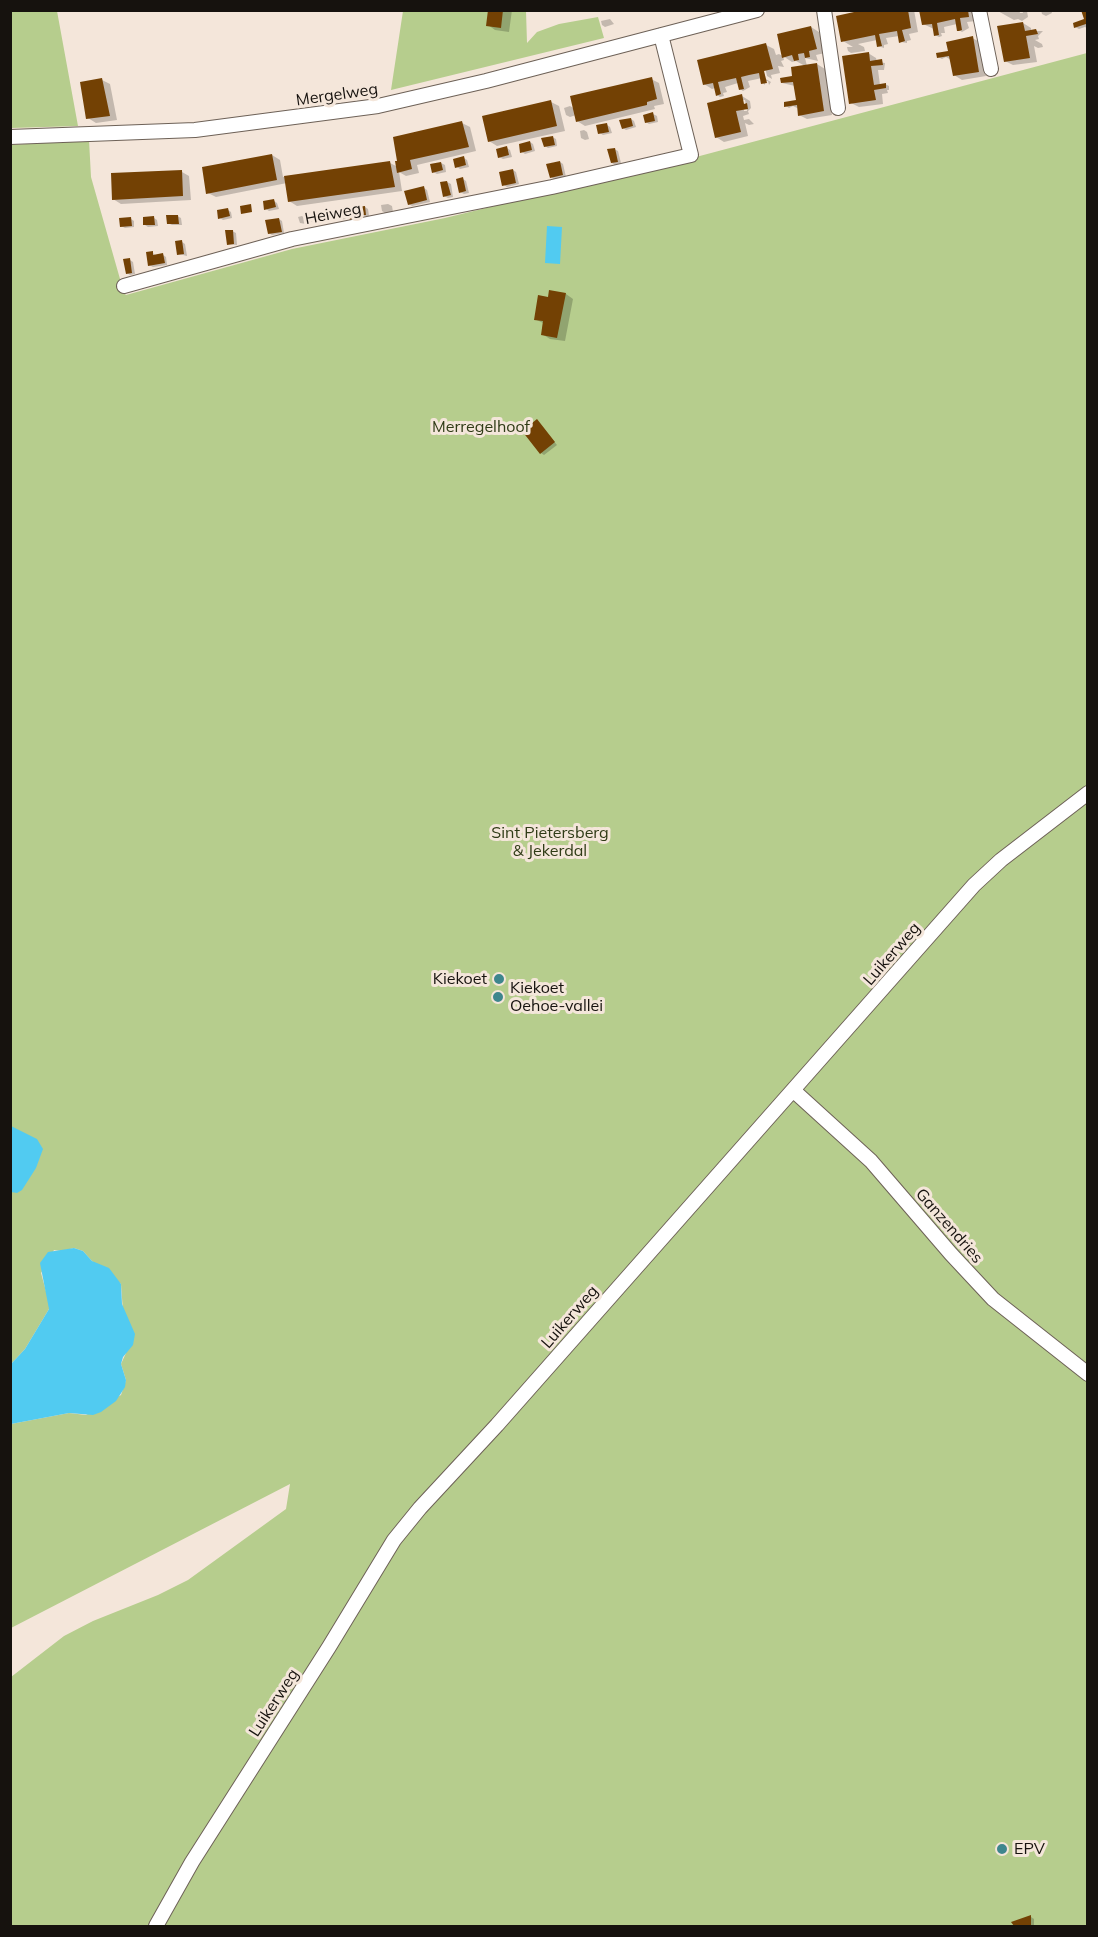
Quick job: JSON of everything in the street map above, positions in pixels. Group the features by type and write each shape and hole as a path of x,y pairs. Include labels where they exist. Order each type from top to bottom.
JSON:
{"street":[{"name":"Mergelweg","path":"10,137 195,130 391,104 757,10"},
{"path":"825,10 838,108"},
{"path":"979,10 991,69"},
{"name":"Heiweg","path":"124,286 292,239 549,193 691,155 661,35"},
{"name":"Luikerweg","path":"156,1926 192,1862 394,1540 420,1508 497,1425 974,885 1001,860 1088,793"},
{"name":"Ganzendries","path":"794,1091 871,1161 993,1299 1088,1374"}],"green space":[{"path":"10,11 57,11 78,126 11,128"},
{"path":"403,11 526,11 527,43 537,32 559,24 598,17 604,38 391,90"},
{"name":"Sint Pietersberg & Jekerdal","path":"1087,53 1087,1926 11,1926 11,1677 64,1636 188,1580 286,1509 290,1484 11,1628 11,1424 69,1413 86,1415 121,1395 126,1380 121,1364 126,1353 121,1284 83,1251 74,1248 54,1250 41,1273 49,1309 25,1349 11,1364 11,145 89,140 91,177 126,295 292,249 445,218 696,157"}],"water":[{"path":"547,226 562,227 560,264 545,263"},
{"path":"11,1126 37,1139 43,1149 36,1168 22,1190 17,1193 11,1192"},
{"path":"74,1248 83,1251 92,1261 109,1268 121,1284 122,1304 135,1334 133,1345 123,1357 121,1364 126,1380 125,1387 116,1401 93,1415 69,1413 11,1424 11,1364 25,1349 49,1309 40,1263 48,1252"}],"building":[{"path":"488,10 503,10 501,28 486,26"},
{"path":"863,10 908,10 911,28 902,30 905,41 899,43 897,31 879,34 882,46 877,47 875,35 841,42 836,16"},
{"path":"919,10 968,10 969,17 960,18 962,30 959,31 957,31 955,19 937,23 939,35 934,36 932,24 922,25"},
{"path":"1081,10 1088,10 1088,28 1086,24 1074,28 1073,23 1084,19"},
{"path":"1023,22 1025,31 1036,29 1038,34 1026,36 1030,58 1004,62 997,26"},
{"path":"811,26 817,49 809,51 810,57 805,58 804,53 798,54 799,60 794,61 792,55 782,58 777,34"},
{"path":"973,36 979,72 953,76 949,56 937,58 936,53 948,51 946,42"},
{"path":"766,43 773,69 764,71 767,83 761,84 759,73 741,77 744,89 739,90 736,78 718,82 721,94 716,96 713,83 703,85 697,60"},
{"path":"869,52 870,61 882,59 883,65 871,66 874,85 886,83 886,88 874,90 876,100 849,104 842,56"},
{"path":"817,63 824,111 798,116 797,105 784,107 784,102 796,100 793,82 781,83 780,78 792,76 791,67"},
{"path":"652,77 657,99 647,102 647,105 576,122 570,96"},
{"path":"102,78 110,116 86,119 80,82"},
{"path":"742,94 744,104 747,103 748,109 736,111 741,132 715,138 707,103"},
{"path":"551,100 557,126 488,142 482,116"},
{"path":"653,112 655,121 645,123 643,115"},
{"path":"631,118 633,126 622,129 619,120"},
{"path":"462,121 469,147 410,160 412,169 397,173 393,137"},
{"path":"607,123 609,132 598,134 596,125"},
{"path":"553,136 555,145 544,147 541,138"},
{"path":"530,141 532,150 520,153 519,144"},
{"path":"507,146 509,155 498,158 496,149"},
{"path":"615,148 618,162 611,163 607,149"},
{"path":"272,154 277,180 206,194 202,167"},
{"path":"464,156 466,165 455,168 453,159"},
{"path":"390,161 395,187 288,202 284,176"},
{"path":"560,161 563,175 550,178 546,164"},
{"path":"441,162 443,170 432,173 430,164"},
{"path":"513,169 516,183 502,186 499,172"},
{"path":"182,170 183,196 112,200 111,173"},
{"path":"463,177 466,191 459,193 456,179"},
{"path":"447,181 451,195 443,197 440,182"},
{"path":"424,186 427,200 408,205 404,191"},
{"path":"274,199 276,207 264,210 263,201"},
{"path":"251,204 252,212 241,214 240,206"},
{"path":"365,206 366,215 361,215 362,220 350,222 349,213 356,212 355,207"},
{"path":"228,208 230,216 218,219 217,210"},
{"path":"342,209 343,218 333,219 331,210"},
{"path":"166,215 178,215 179,224 167,224"},
{"path":"154,216 155,225 143,225 143,217"},
{"path":"131,217 132,226 120,227 119,218"},
{"path":"279,218 282,232 268,234 265,220"},
{"path":"225,230 233,230 234,244 227,245"},
{"path":"182,240 184,254 177,255 175,241"},
{"path":"153,251 153,255 163,253 165,263 148,266 146,252"},
{"path":"130,258 132,273 126,274 123,259"},
{"path":"549,290 566,293 557,338 541,335 543,321 534,320 538,295 548,297"},
{"path":"537,419 555,442 540,454 522,431"},
{"path":"1031,1915 1031,1926 1014,1926 1011,1922"}],"place":[{"name":"Kiekoet","path":"499,979"},
{"name":"Kiekoet Oehoe-vallei","path":"498,997"},
{"name":"EPV","path":"1002,1849"}],"park label":[{"name":"Merregelhoof","path":"481,427"}]}
